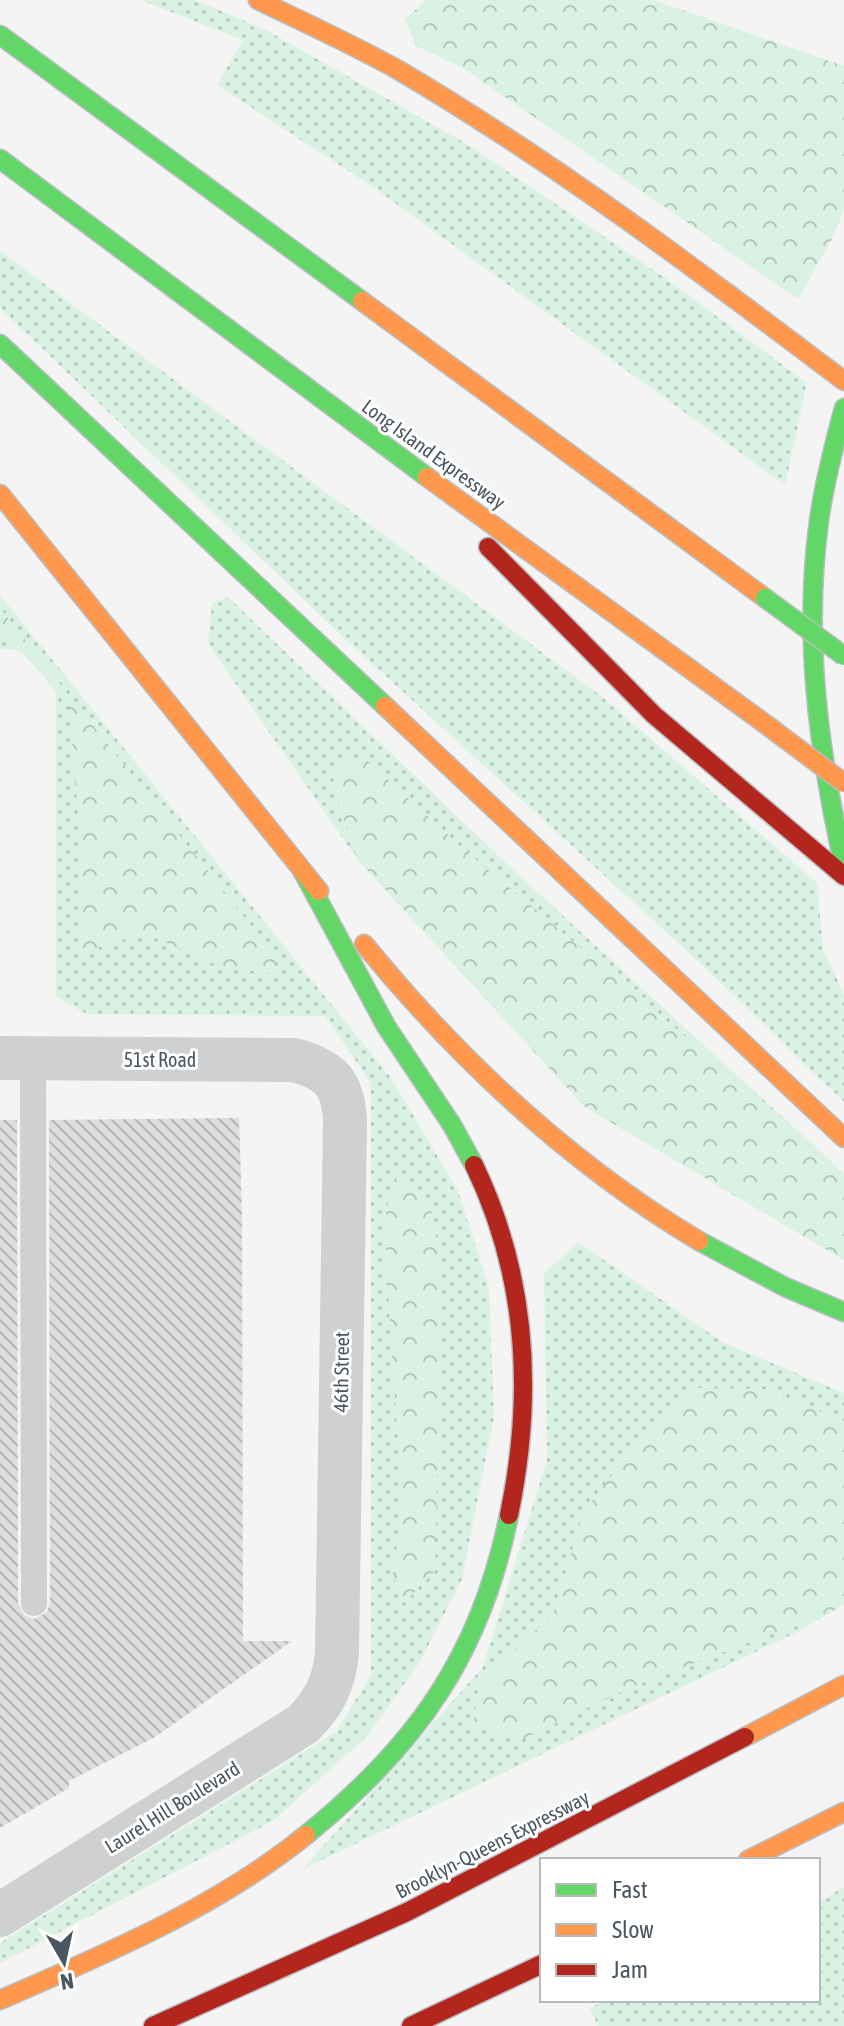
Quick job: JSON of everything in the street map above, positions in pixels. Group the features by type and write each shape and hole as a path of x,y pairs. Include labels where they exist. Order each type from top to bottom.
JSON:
{"highway":[{"path":"258,0 396,69 482,121 661,242 844,381"},
{"path":"0,35 844,656"},
{"name":"Long Island Expressway","path":"0,159 844,783"},
{"path":"0,344 844,1138"},
{"path":"844,408 818,526 813,649 828,789 844,866"},
{"path":"390,449 654,715 844,876"},
{"path":"0,494 302,870 425,1017 528,1116 653,1213 731,1260 812,1300 844,1312"},
{"path":"0,2000 114,1949 179,1915 290,1847 332,1813 369,1780 434,1703 458,1662 495,1575 517,1478 524,1394 524,1352 519,1308 502,1235 483,1186 453,1126 399,1048 302,870"},
{"name":"Brooklyn-Queens Expressway","path":"153,2026 476,1878 844,1685"},
{"path":"752,1858 844,1812"},
{"path":"411,2026 540,1965"}],"street":[{"name":"51st Road","path":"16,1058 279,1059 319,1068"},
{"name":"46th Street","path":"319,1068 337,1085 345,1121 337,1653 332,1686"},
{"name":"Laurel Hill Boulevard","path":"0,1915 303,1724 332,1686"}],"lane":[{"path":"16,1058 34,1603"}],"green space":[{"path":"141,0 195,0 266,30 467,144 665,278 807,383 785,485 370,185 217,85 243,40"},
{"path":"426,0 653,0 844,66 844,210 833,237 798,299 463,68 416,46 405,19"},
{"path":"0,251 601,696 817,883 823,948 844,995 844,1102 698,961 343,637 0,308"},
{"path":"0,595 391,1078 458,1191 489,1288 494,1416 462,1579 420,1662 367,1736 273,1821 0,1963 0,1943 336,1732 371,1675 371,1083 325,1016 87,1014 56,997 56,687 19,650 0,649"},
{"path":"228,597 509,866 844,1174 844,1260 585,1107 358,860 208,644 212,603"},
{"path":"0,608 276,957 275,974 221,967 144,933 78,954 81,891 69,707 11,638 0,637"},
{"path":"368,761 460,846 813,1144 844,1174 844,1260 585,1107 358,860 332,784 342,762"},
{"path":"397,1175 430,1203 442,1270 435,1571 404,1603 393,1574 402,1511 386,1255 386,1210"},
{"path":"578,1242 724,1343 844,1393 844,1604 803,1629 303,1869 483,1667 547,1460 544,1274"},
{"path":"695,1388 764,1389 844,1421 844,1604 833,1611 634,1686 522,1739 473,1727 478,1685 553,1614 583,1513 647,1430"},
{"path":"844,1887 844,2026 598,2026 590,2008 602,2002 820,2002 820,1901"}],"building":[{"path":"239,1118 243,1641 292,1641 155,1737 69,1781 69,1788 0,1828 0,1120 17,1120 18,1603 25,1616 35,1619 47,1612 50,1603 49,1120"}],"traffic: fast":[{"path":"0,35 362,301"},
{"path":"0,159 427,477"},
{"path":"0,344 385,706"},
{"path":"844,408 821,507 814,564 813,608 813,651 821,738 844,866"},
{"path":"765,598 844,656"},
{"path":"302,870 386,1026 452,1125 474,1165"},
{"path":"699,1241 785,1287 844,1312"},
{"path":"306,1835 380,1767 411,1732 438,1694 481,1612 509,1515"}],"traffic: slow":[{"path":"258,0 400,71 515,143 681,259 844,381"},
{"path":"362,301 765,598"},
{"path":"427,477 768,726"},
{"path":"0,494 319,891"},
{"path":"385,706 844,1138"},
{"path":"768,726 844,783"},
{"path":"364,944 438,1028 518,1107 605,1178 699,1241"},
{"path":"745,1737 844,1685"},
{"path":"752,1858 844,1812"},
{"path":"0,2000 159,1928 235,1885 306,1835"}],"traffic: jam":[{"path":"488,547 654,715 844,876"},
{"path":"474,1165 505,1249 521,1336 522,1425 509,1515"},
{"path":"153,2026 407,1912 745,1737"},
{"path":"411,2026 540,1965"}]}
